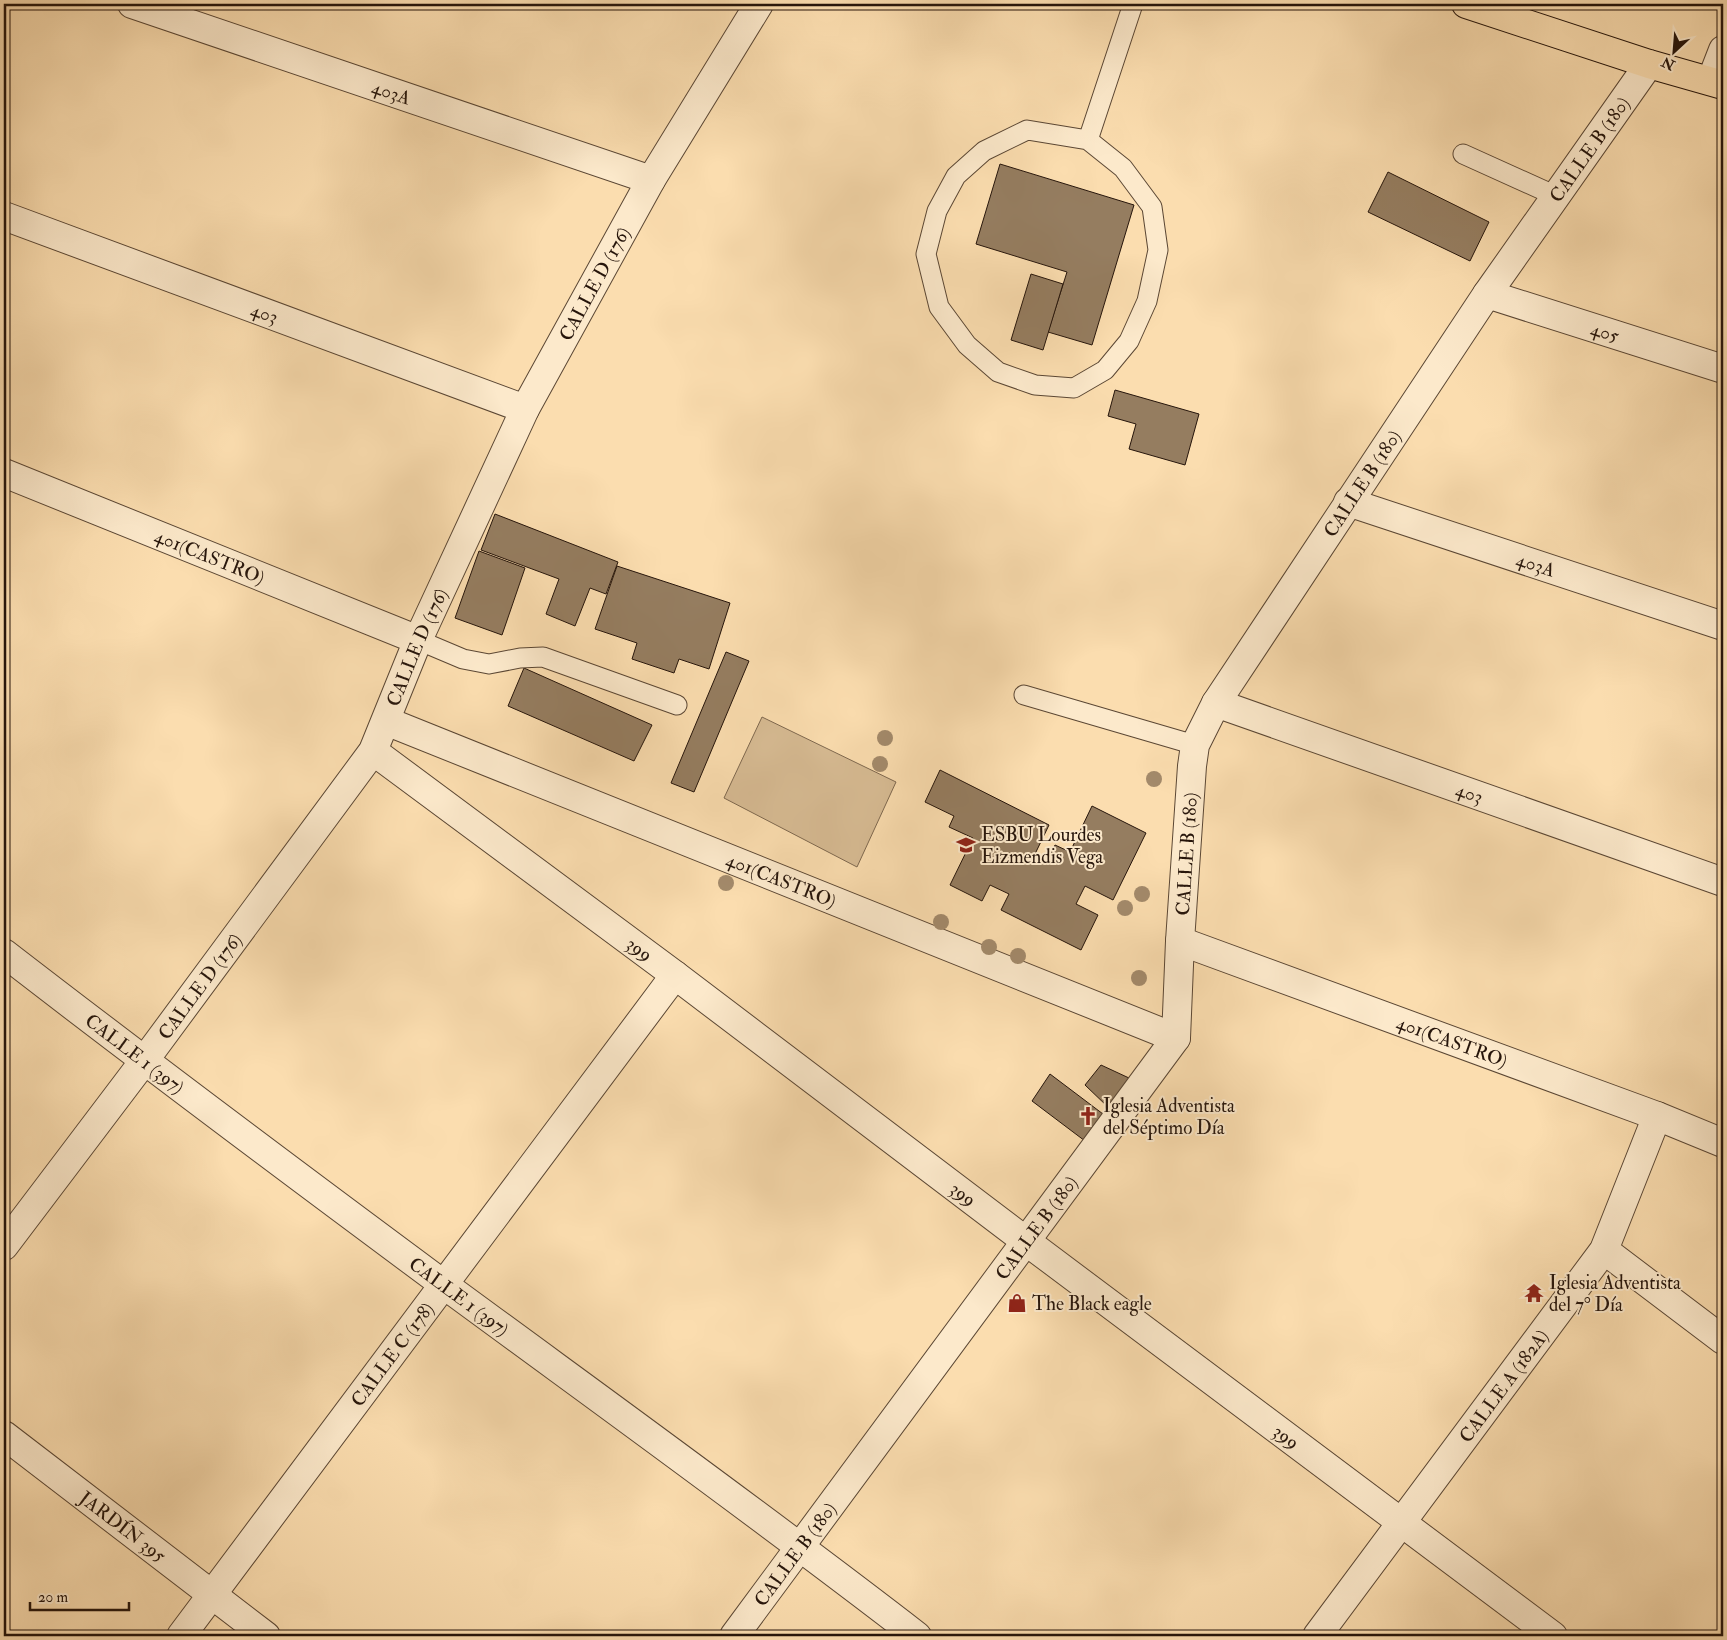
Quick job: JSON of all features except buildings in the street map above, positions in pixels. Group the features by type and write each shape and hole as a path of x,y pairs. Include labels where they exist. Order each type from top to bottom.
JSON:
{"main road":[{"path":"1466,4 1649,64 1717,83"}],"street":[{"name":"403A","path":"132,4 651,180"},
{"name":"CALLE D (176)","path":"4,1246 373,752 418,640 525,409 651,180 759,4"},
{"path":"1717,83 1723,50"},
{"name":"CALLE B (180)","path":"734,1636 1176,1038 1180,941 1195,745 1216,703 1348,502 1487,294 1649,64"},
{"name":"403","path":"4,216 525,409"},
{"name":"405","path":"1487,294 1723,369"},
{"name":"401(CASTRO)","path":"4,473 418,640"},
{"name":"403A","path":"1348,502 1723,626"},
{"name":"403","path":"1216,703 1723,882"},
{"name":"401(CASTRO)","path":"386,721 1176,1038"},
{"name":"399","path":"373,752 675,975 1027,1242 1553,1636"},
{"name":"401(CASTRO)","path":"1180,941 1723,1142"},
{"name":"CALLE 1 (397)","path":"4,953 144,1061 443,1284 800,1546 917,1636"},
{"name":"CALLE C (178)","path":"181,1636 675,975"},
{"name":"CALLE A (182A)","path":"1317,1636 1604,1250 1657,1116"},
{"path":"1604,1250 1723,1340"},
{"name":"JARDÍN 395","path":"4,1435 266,1636"}],"lane":[{"path":"1088,140 1133,4"},
{"path":"1027,130 1088,140 1123,168 1152,207 1158,250 1148,301 1129,341 1105,370 1074,388 1035,385 998,372 967,345 939,307 926,254 937,211 956,176 984,151 1027,130"},
{"path":"1463,154 1556,196"},
{"path":"418,640 463,659 489,664 520,658 543,657 677,705"},
{"path":"1024,695 1195,745"}],"shaded area":[{"path":"762,717 896,782 857,867 724,798"}],"place":[{"name":"ESBU Lourdes Eizmendis Vega","path":"966,845"},
{"name":"Iglesia Adventista del Séptimo Día","path":"1088,1116"},
{"name":"Iglesia Adventista del 7° Día","path":"1534,1293"},
{"name":"The Black eagle","path":"1017,1303"}]}
